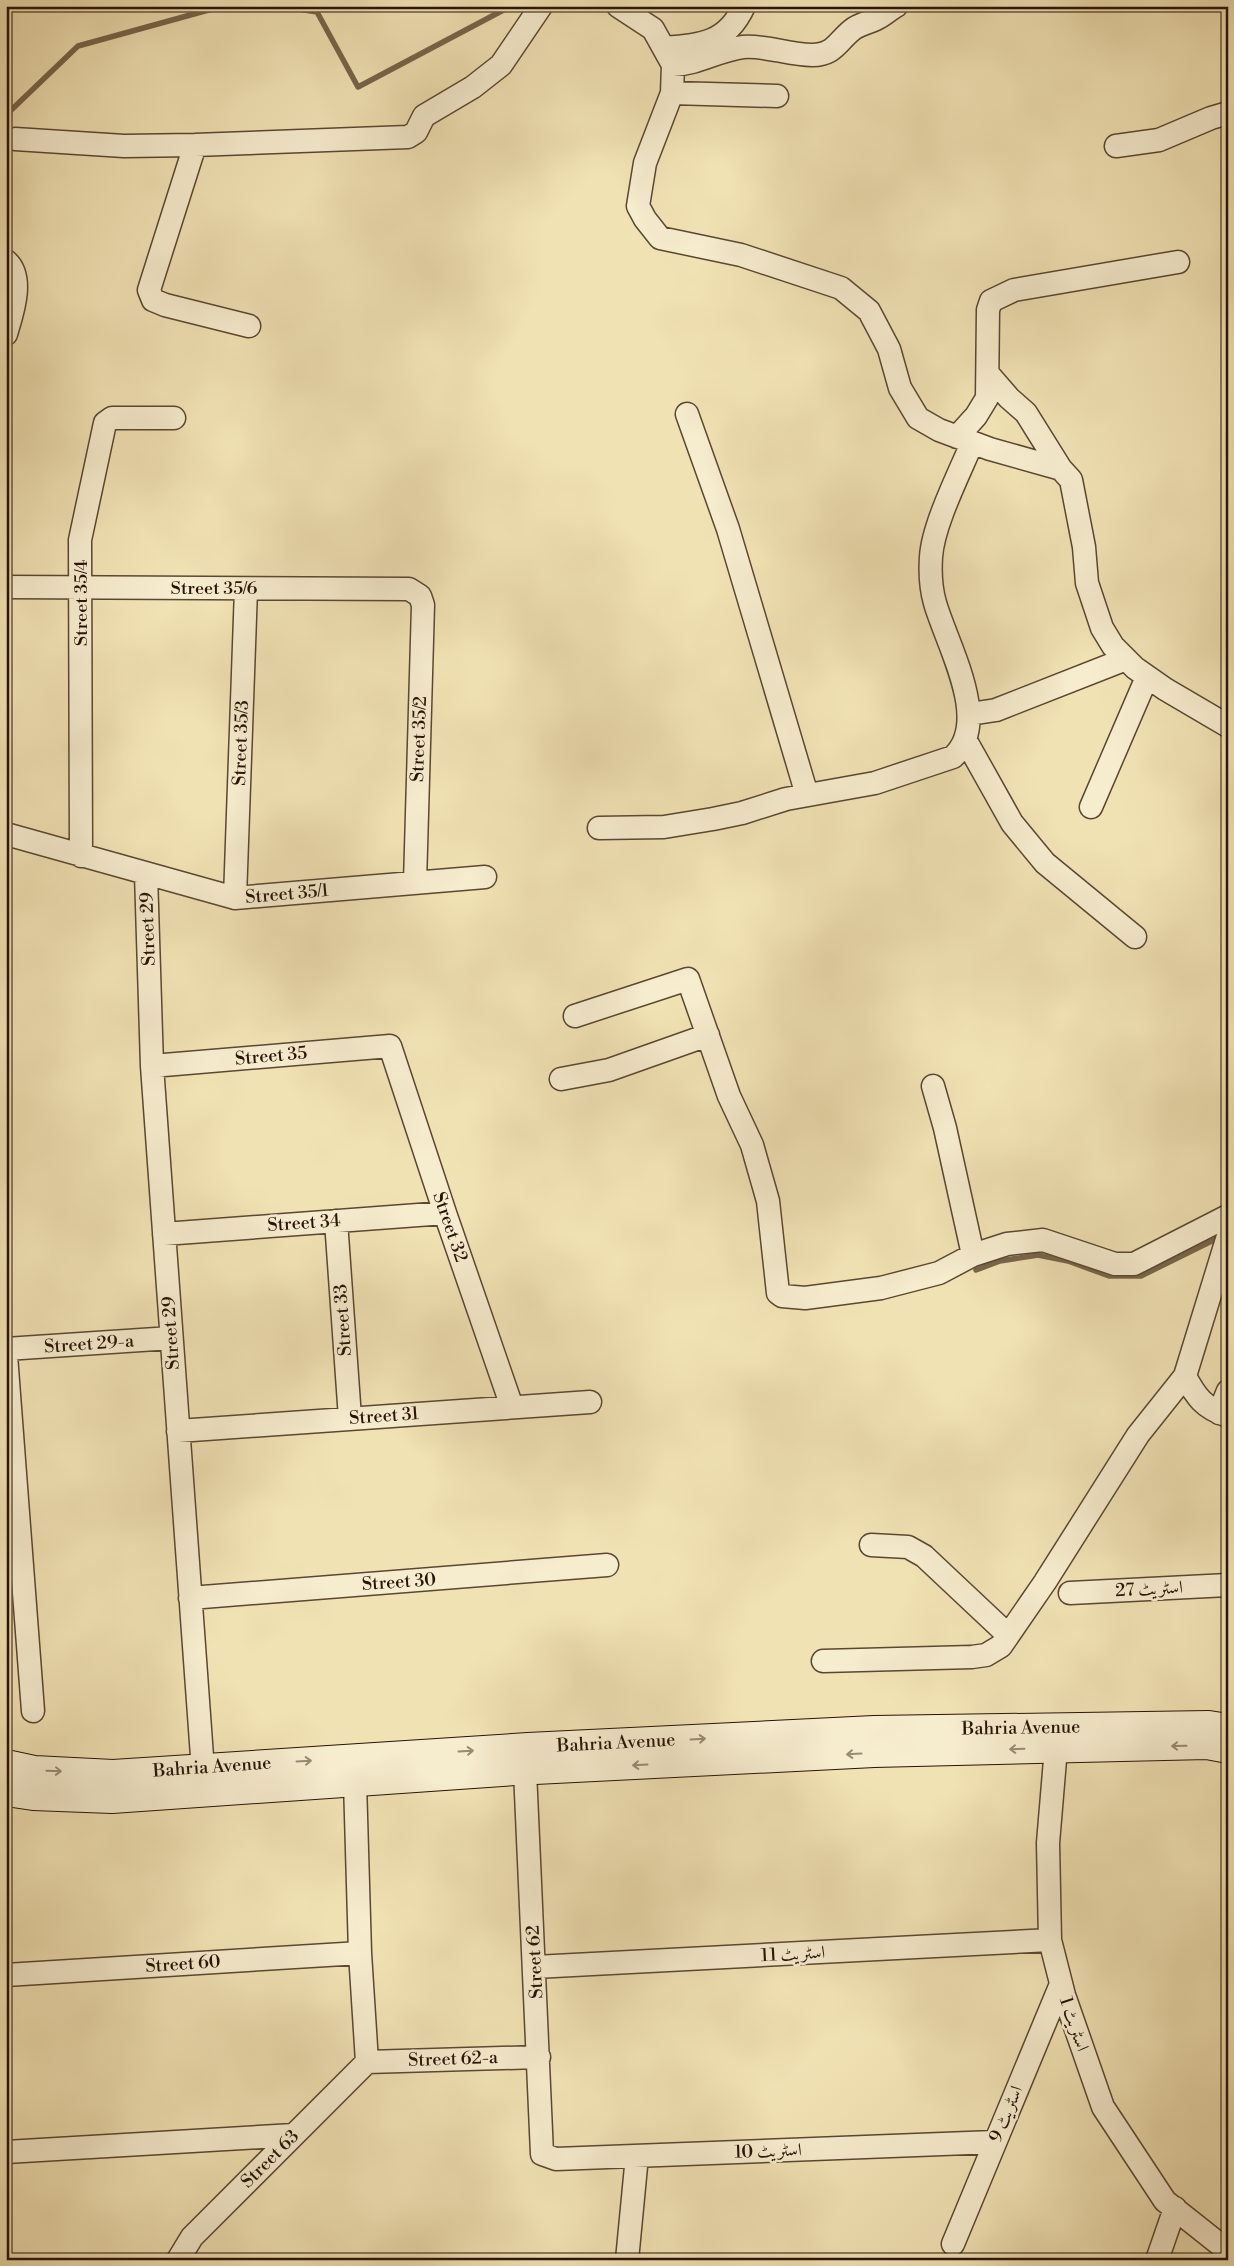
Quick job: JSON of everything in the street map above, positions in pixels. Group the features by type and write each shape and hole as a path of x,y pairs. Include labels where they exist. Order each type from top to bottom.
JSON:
{"street":[{"path":"15,139 124,146 408,137 416,132 424,116 472,87 501,65 541,6"},
{"path":"618,6 653,29 668,57 672,93 645,163 638,206 660,238 741,255 841,288 869,311 889,349 900,388 918,418 939,430 964,440 1061,469"},
{"path":"668,57 683,46 722,36 737,21 744,6"},
{"path":"668,57 689,64 718,53 743,47 785,53 826,54 840,44 852,30 876,19 896,6"},
{"path":"672,93 777,96"},
{"path":"1116,146 1167,138 1211,118 1228,113"},
{"path":"195,145 149,290 152,300 249,326"},
{"path":"6,261 12,266 16,296 6,334"},
{"path":"599,828 664,826 742,813 786,798 875,783 952,757 960,751 966,739 970,714 962,683 935,602 931,566 934,537 964,440 987,398 989,375 988,310 991,301 1014,290 1178,262"},
{"path":"989,375 1026,414 1061,469 1071,480 1084,548 1087,583 1102,628 1112,646 1164,689 1228,726"},
{"path":"687,414 728,528 806,795"},
{"name":"Street 35/4","path":"81,856 80,540 105,423 112,418 174,418"},
{"name":"Street 35/6","path":"6,587 409,589 420,596"},
{"name":"Street 35/3","path":"235,898 246,589"},
{"name":"Street 35/2","path":"415,883 423,605 420,596"},
{"path":"970,714 996,710 1126,659"},
{"path":"1090,807 1147,676"},
{"path":"966,739 1012,823 1045,863 1135,938"},
{"name":"Street 35/1","path":"6,834 235,898 485,877"},
{"name":"Street 29","path":"146,874 152,1066 204,1779"},
{"path":"575,1016 688,979 729,1096 752,1145 768,1201 778,1293 782,1296 805,1298 881,1288 939,1273 973,1256 1007,1244 1044,1240 1115,1264 1134,1264 1228,1216"},
{"path":"561,1079 609,1070 708,1035"},
{"name":"Street 35","path":"152,1066 390,1046"},
{"name":"Street 32","path":"390,1046 512,1407"},
{"path":"933,1086 945,1128 973,1256"},
{"name":"Street 34","path":"164,1234 445,1213"},
{"name":"Street 33","path":"336,1221 350,1418"},
{"path":"823,1661 972,1657 986,1655 1001,1646 1045,1582 1138,1435 1185,1376 1228,1236"},
{"name":"Street 29-a","path":"6,1350 171,1338"},
{"path":"6,1354 16,1610 33,1711"},
{"path":"1185,1376 1196,1397 1224,1414 1228,1391"},
{"name":"Street 31","path":"178,1431 590,1402"},
{"path":"871,1545 908,1547 924,1556 1008,1635"},
{"name":"Street 30","path":"190,1598 606,1565"},
{"name":"اسٹریٹ 27","path":"1070,1593 1228,1585"},
{"name":"Bahria Avenue","path":"6,1792 33,1796 112,1799 204,1779 874,1730 1209,1725 1228,1728"},
{"name":"Bahria Avenue","path":"6,1764 34,1770 204,1779 355,1782 874,1753 1207,1746 1228,1749"},
{"name":"اسٹریٹ 1","path":"1056,1748 1048,1842 1050,1940 1062,1984 1103,2107 1165,2201 1228,2251"},
{"name":"Street 62","path":"525,1771 542,2154"},
{"path":"355,1782 360,1954 367,2062"},
{"name":"اسٹریٹ 11","path":"535,1967 1050,1940"},
{"name":"Street 60","path":"6,1976 360,1954"},
{"name":"اسٹریٹ 9","path":"953,2244 994,2142 1062,1984"},
{"name":"Street 62-a","path":"367,2062 539,2056"},
{"name":"Street 63","path":"178,2260 192,2237 367,2062"},
{"path":"6,2152 294,2135"},
{"name":"اسٹریٹ 10","path":"542,2154 556,2160 994,2142"},
{"path":"627,2260 637,2156"},
{"path":"1157,2260 1174,2208"}],"waterway":[{"path":"6,115 78,46 223,6"},
{"path":"280,6 317,12 358,87 511,6"},
{"path":"976,1270 1000,1261 1038,1255 1068,1261 1109,1276 1141,1276 1222,1236"}]}
